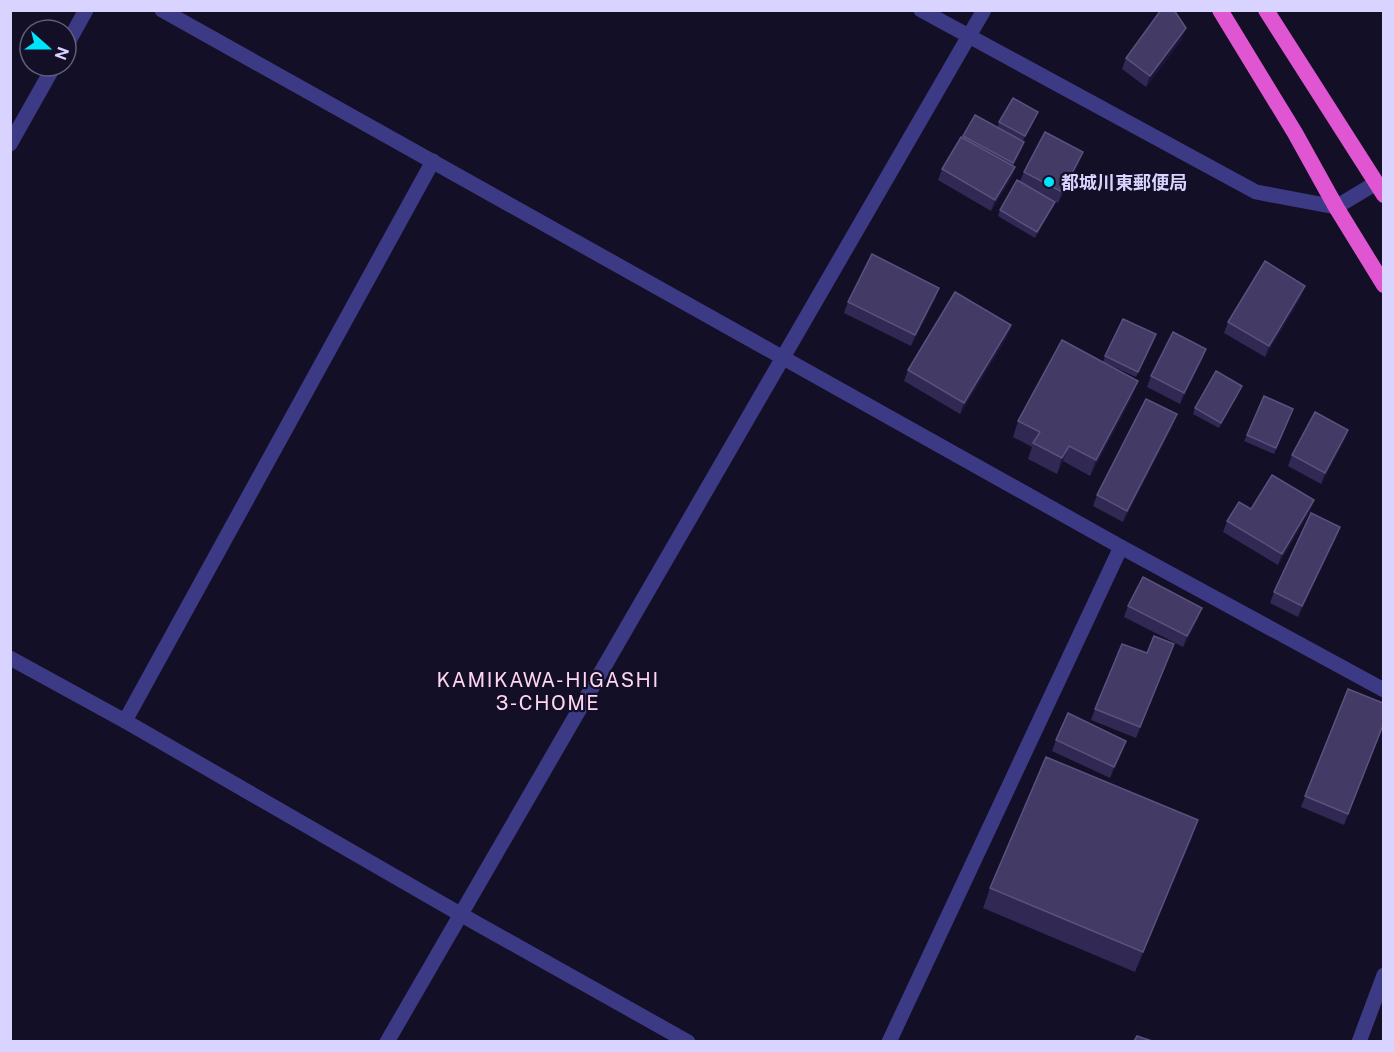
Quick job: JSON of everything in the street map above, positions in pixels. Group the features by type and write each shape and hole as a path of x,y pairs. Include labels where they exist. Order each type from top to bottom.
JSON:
{"highway":[{"path":"1220,10 1383,285"},
{"path":"1266,10 1380,189"}],"street":[{"path":"78,24 86,10"},
{"path":"162,10 1121,547 1383,690"},
{"path":"921,10 1256,192 1336,207 1380,189"},
{"path":"387,1041 984,10"},
{"path":"10,144 47,78"},
{"path":"125,721 433,161"},
{"path":"889,1041 1121,547"},
{"path":"10,658 688,1041"},
{"path":"1359,1041 1383,975"}],"building":[{"path":"1161,10 1174,10 1186,28 1150,76 1126,58"},
{"path":"1013,98 1038,112 1025,136 999,122"},
{"path":"975,115 1024,142 1013,163 963,136"},
{"path":"1045,132 1083,152 1062,192 1024,172"},
{"path":"961,137 1015,167 995,200 942,169"},
{"path":"1017,180 1055,202 1037,232 1000,210"},
{"path":"872,254 939,288 915,335 848,302"},
{"path":"1265,261 1305,286 1269,346 1228,322"},
{"path":"955,292 1011,325 964,403 908,370"},
{"path":"1123,319 1156,334 1138,372 1105,356"},
{"path":"1173,332 1206,349 1184,393 1151,376"},
{"path":"1062,340 1138,381 1096,460 1069,446 1062,458 1033,443 1040,432 1018,421"},
{"path":"1216,371 1242,386 1221,423 1195,408"},
{"path":"1264,396 1293,409 1276,448 1247,435"},
{"path":"1146,399 1177,414 1127,511 1097,495"},
{"path":"1315,412 1348,430 1325,473 1292,455"},
{"path":"1272,475 1314,500 1282,554 1227,521 1239,502 1251,509"},
{"path":"1311,513 1340,527 1302,606 1274,592"},
{"path":"1143,577 1202,608 1187,636 1128,606"},
{"path":"1154,636 1174,644 1140,727 1095,709 1122,644 1147,653"},
{"path":"1348,689 1383,703 1383,725 1348,814 1305,796"},
{"path":"1068,713 1126,741 1114,767 1056,740"},
{"path":"1046,757 1198,820 1143,952 990,888"},
{"path":"1137,1036 1152,1041 1134,1041"}],"place":[{"name":"都城川東郵便局","path":"1049,182"}],"district":[{"name":"KAMIKAWA-HIGASHI 3-CHOME","path":"548,692"}]}
